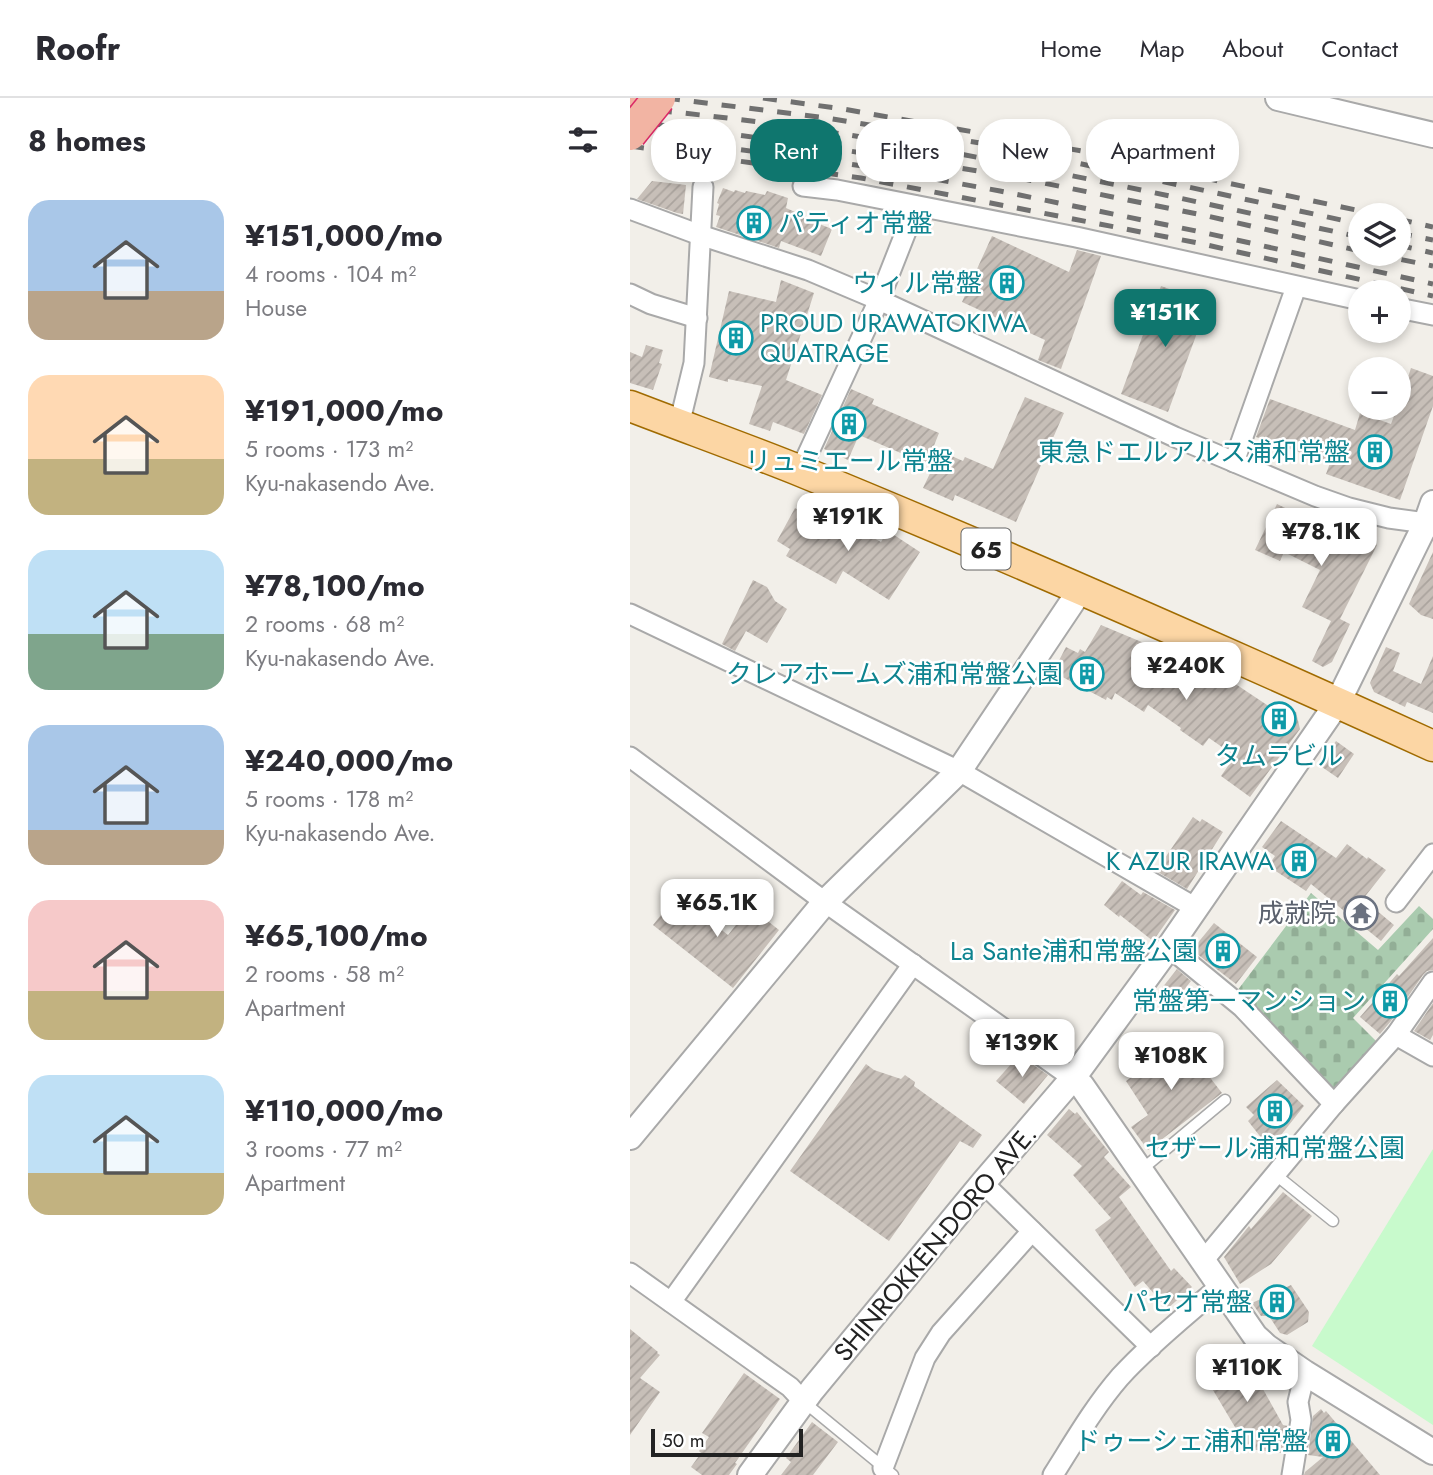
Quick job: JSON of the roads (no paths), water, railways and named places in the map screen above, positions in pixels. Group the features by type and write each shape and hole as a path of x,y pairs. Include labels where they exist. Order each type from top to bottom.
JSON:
{"highway":[{"path":"630,134 659,98"}],"main road":[{"name":"65","path":"630,406 800,471 1081,589 1433,746"}],"street":[{"path":"1278,98 1345,106 1433,135"},
{"path":"803,186 916,205 1177,258 1348,298"},
{"path":"680,425 694,363 703,187"},
{"path":"800,471 879,300 916,205"},
{"path":"630,209 808,270 1163,431 1315,496 1389,518 1431,518"},
{"path":"1234,462 1296,287"},
{"path":"630,294 651,304 697,318"},
{"path":"1411,311 1433,315"},
{"name":"SHINROKKEN-DORO AVE.","path":"755,1473 803,1401 1073,1078 1169,947 1338,702 1431,518"},
{"path":"630,1137 825,902 959,771 1081,589"},
{"path":"630,614 959,771 1196,908"},
{"path":"630,757 825,902 1073,1078 1082,1086 1255,1336 1267,1348 1305,1373 1433,1452"},
{"path":"1396,902 1433,853"},
{"path":"1169,947 1242,1007 1334,1104"},
{"path":"671,1302 912,964"},
{"path":"1203,1261 1334,1104 1396,1035 1433,982"},
{"path":"1396,1035 1433,1056"},
{"path":"983,1183 1151,1347"},
{"path":"888,1471 911,1393 925,1358 941,1334 1032,1231"},
{"path":"630,1273 790,1387 803,1401"},
{"path":"1053,1475 1120,1378 1220,1286"},
{"path":"1292,1475 1301,1420 1298,1402 1305,1373"}],"lane":[{"path":"1140,1171 1225,1100"},
{"path":"1276,1175 1333,1221"},
{"path":"803,1401 888,1471"}],"railway":[{"path":"666,98 827,118 998,146 1348,221"},
{"path":"763,98 843,109 1110,156 1348,208"},
{"path":"630,108 722,117 905,144 1088,179 1348,234"},
{"path":"630,121 798,143 1004,175 1207,216 1348,248"},
{"path":"630,135 863,166 1000,191 1201,232 1433,284"},
{"path":"630,146 861,178 1198,243 1433,296"},
{"path":"1411,222 1433,227"},
{"path":"1411,236 1433,240"},
{"path":"1411,248 1433,253"},
{"path":"1411,262 1433,266"}],"place":[{"name":"パティオ常盤","path":"754,223"},
{"name":"ウィル常盤","path":"1007,283"},
{"name":"PROUD URAWATOKIWA QUATRAGE","path":"736,338"},
{"name":"リュミエール常盤","path":"849,424"},
{"name":"東急ドエルアルス浦和常盤","path":"1375,452"},
{"name":"クレアホームズ浦和常盤公園","path":"1087,674"},
{"name":"タムラビル","path":"1279,719"},
{"name":"K AZUR IRAWA","path":"1299,861"},
{"name":"成就院","path":"1361,913"},
{"name":"La Sante浦和常盤公園","path":"1223,951"},
{"name":"常盤第一マンション","path":"1390,1001"},
{"name":"セザール浦和常盤公園","path":"1275,1111"},
{"name":"パセオ常盤","path":"1277,1302"},
{"name":"ドゥーシェ浦和常盤","path":"1333,1441"}]}
